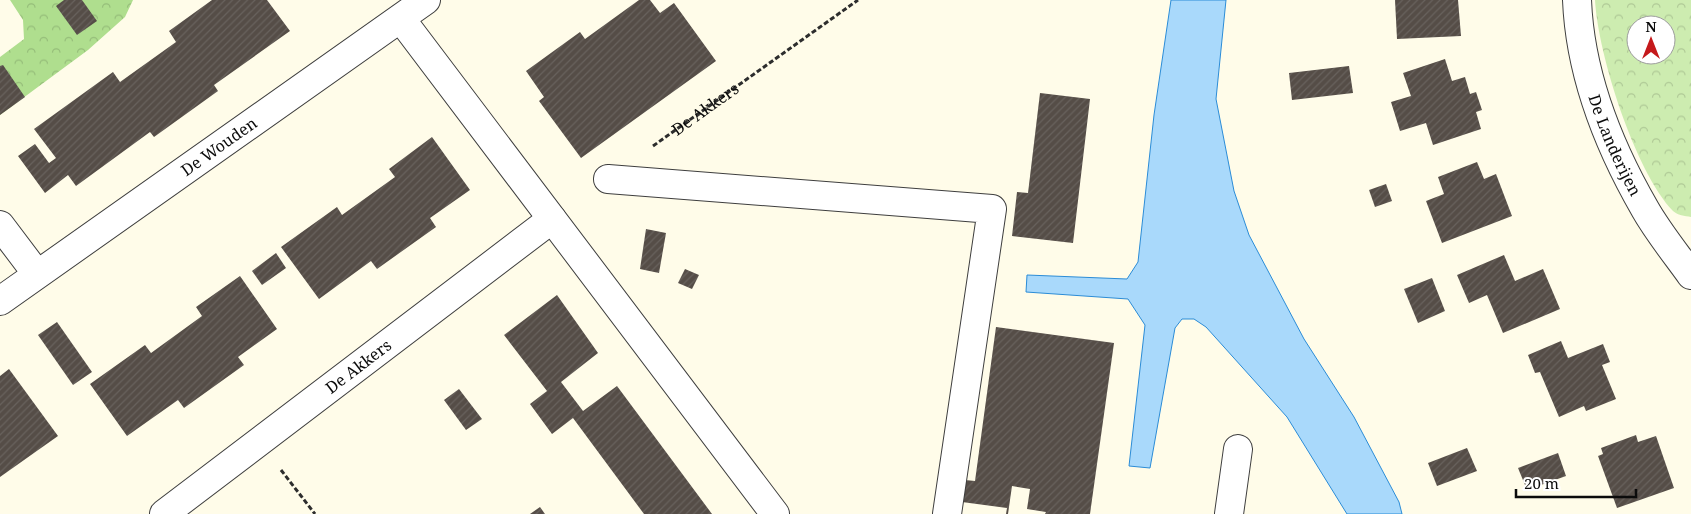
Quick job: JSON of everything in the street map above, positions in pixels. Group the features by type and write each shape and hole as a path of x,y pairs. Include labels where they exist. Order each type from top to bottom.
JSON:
{"street":[{"name":"De Wouden","path":"0,302 426,0"},
{"name":"De Landerijen","path":"1578,0 1579,32 1602,122 1645,210 1691,275"},
{"path":"401,19 775,514"},
{"path":"608,179 992,209 947,514"},
{"name":"De Akkers","path":"164,514 552,219"},
{"path":"0,225 37,274"},
{"path":"1229,514 1238,449"}],"path":[{"name":"De Akkers","path":"608,179 858,0"},
{"path":"259,442 315,514"}],"green space":[{"path":"10,0 133,0 125,17 88,50 0,115 0,57 24,39 23,20"},
{"path":"1595,0 1691,0 1691,217 1673,211 1659,193 1645,169 1621,111 1603,51"}],"water":[{"path":"1171,0 1226,0 1216,99 1234,191 1249,235 1304,339 1354,417 1399,502 1402,514 1347,514 1287,417 1206,327 1194,319 1182,319 1175,328 1150,468 1129,466 1145,325 1128,299 1026,292 1027,275 1127,279 1138,262 1154,115"}],"building":[{"path":"64,0 82,0 97,21 77,35 56,6"},
{"path":"212,0 267,0 290,31 214,85 218,91 154,137 150,132 76,186 68,175 45,193 18,156 35,144 49,163 56,158 34,129 113,72 120,82 176,42 169,31"},
{"path":"639,0 650,0 660,13 674,3 716,61 581,158 539,101 544,97 526,71 580,32 585,39"},
{"path":"1395,0 1458,0 1461,36 1397,39"},
{"path":"1445,59 1452,81 1465,77 1470,94 1476,92 1482,110 1476,112 1481,129 1433,145 1426,123 1400,131 1391,102 1411,96 1403,73"},
{"path":"3,65 25,97 0,115 0,66"},
{"path":"1349,66 1353,93 1292,100 1289,73"},
{"path":"1040,93 1090,99 1073,243 1012,236 1017,192 1028,193"},
{"path":"432,137 470,190 430,218 436,227 377,269 371,261 319,299 281,247 337,207 342,215 395,177 389,169"},
{"path":"1477,162 1484,179 1496,174 1512,216 1442,243 1426,201 1444,194 1438,177"},
{"path":"1386,184 1392,201 1375,207 1369,190"},
{"path":"646,229 666,233 659,273 640,269"},
{"path":"276,253 286,268 262,285 252,271"},
{"path":"1504,255 1515,281 1543,269 1560,309 1503,333 1487,295 1469,303 1457,275"},
{"path":"685,269 699,275 692,289 678,283"},
{"path":"240,276 277,329 238,357 244,365 184,408 178,400 127,436 90,384 145,345 151,353 202,316 196,307"},
{"path":"1432,278 1445,311 1418,323 1404,289"},
{"path":"557,295 598,353 561,382 583,411 617,386 712,514 644,514 573,418 552,434 530,404 547,391 504,335"},
{"path":"57,322 92,372 73,385 38,335"},
{"path":"996,327 1114,343 1090,514 1045,514 1046,512 1027,509 1030,489 1012,486 1008,514 1006,514 1007,508 962,502 965,480 975,481"},
{"path":"1561,341 1568,358 1603,344 1610,362 1602,365 1616,399 1586,411 1584,406 1559,417 1540,372 1535,373 1528,355"},
{"path":"9,369 58,436 0,477 0,376"},
{"path":"459,389 482,419 466,430 444,400"},
{"path":"1636,435 1638,442 1656,436 1674,488 1617,508 1598,456 1603,454 1601,448"},
{"path":"1467,448 1477,471 1437,486 1428,463"},
{"path":"1558,453 1566,476 1527,490 1518,468"},
{"path":"540,507 545,514 530,514"}]}
